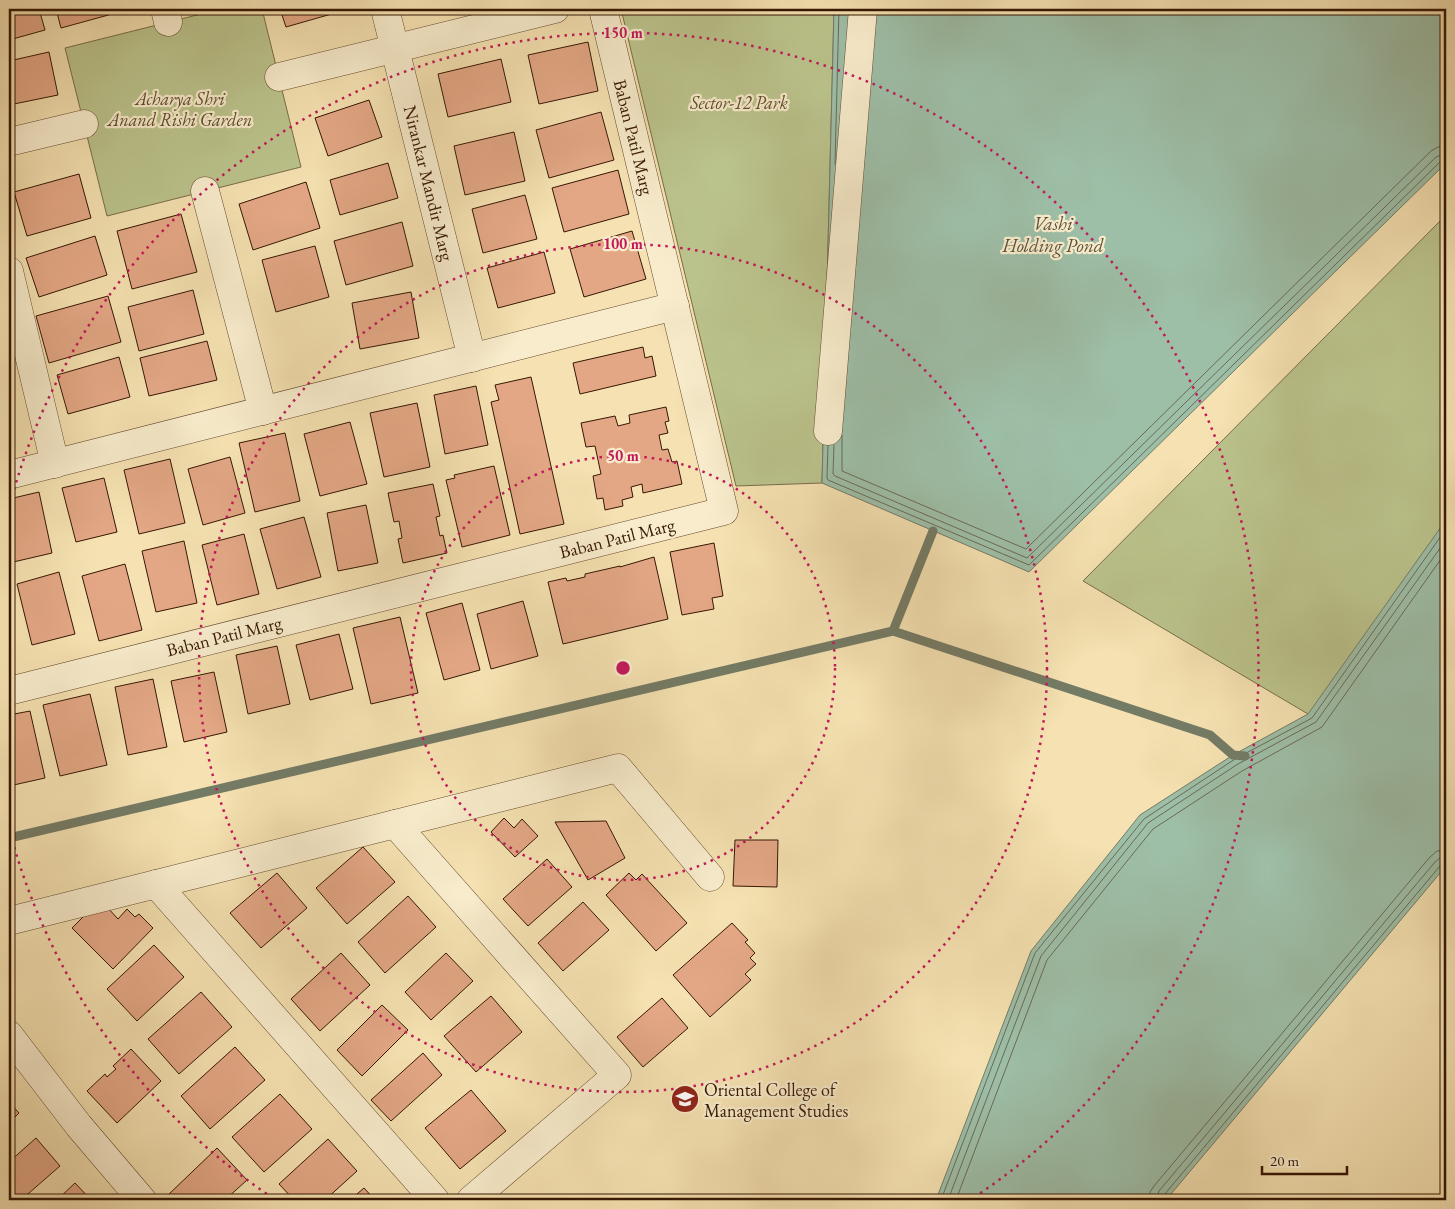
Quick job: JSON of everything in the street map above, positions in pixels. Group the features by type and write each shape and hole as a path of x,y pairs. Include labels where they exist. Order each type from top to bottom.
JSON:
{"street":[{"name":"Nirankar Mandir Marg","path":"385,9 472,358"},
{"path":"279,77 555,9"},
{"name":"Baban Patil Marg","path":"9,690 724,511 603,9"},
{"path":"828,431 863,9"},
{"path":"9,142 84,124"},
{"path":"205,191 263,411"},
{"path":"9,271 55,464"},
{"path":"9,476 675,306"},
{"path":"9,920 618,768 710,877"},
{"path":"395,824 617,1075 471,1200"},
{"path":"156,884 435,1200"},
{"path":"9,1035 79,1126 142,1200"}],"green space":[{"name":"Acharya Shri Anand Rishi Garden","path":"221,9 262,9 301,167 107,216 65,48"},
{"name":"Sector-12 Park","path":"621,9 834,9 822,483 736,486"},
{"path":"1446,215 1446,819 1308,714 1083,581"}],"water":[{"name":"Vashi Holding Pond","path":"834,9 1446,9 1446,163 1029,572 822,483"},
{"path":"1446,520 1446,866 1166,1200 936,1200 1031,951 1140,815 1233,755 1308,714"}],"building":[{"path":"9,9 39,9 45,30 9,40"},
{"path":"56,9 123,9 123,11 61,28"},
{"path":"280,9 349,9 286,27"},
{"path":"588,42 598,91 539,104 528,55"},
{"path":"49,52 58,95 9,105 9,61"},
{"path":"501,59 511,102 448,117 438,74"},
{"path":"369,100 382,137 328,156 315,118"},
{"path":"601,112 614,160 549,178 536,130"},
{"path":"514,132 525,181 465,195 454,146"},
{"path":"388,163 398,198 340,215 330,180"},
{"path":"618,170 629,214 564,232 552,188"},
{"path":"79,174 91,218 27,236 14,192"},
{"path":"306,182 320,228 253,250 239,204"},
{"path":"525,195 537,239 483,253 472,209"},
{"path":"181,214 197,272 132,289 117,231"},
{"path":"402,222 413,266 346,285 334,241"},
{"path":"632,231 646,279 584,297 570,249"},
{"path":"95,236 107,275 39,297 26,258"},
{"path":"315,246 329,297 276,312 262,260"},
{"path":"544,252 555,293 498,308 487,268"},
{"path":"193,290 204,334 139,351 128,307"},
{"path":"411,292 419,338 360,349 352,303"},
{"path":"108,296 121,342 49,363 36,316"},
{"path":"207,341 217,380 149,396 140,358"},
{"path":"643,347 645,358 652,356 656,376 580,394 573,363"},
{"path":"119,357 130,397 68,414 57,375"},
{"path":"531,377 564,524 520,534 491,402 499,400 495,385"},
{"path":"476,386 488,445 445,454 434,395"},
{"path":"417,403 430,467 384,477 370,413"},
{"path":"666,407 669,421 665,422 668,433 659,435 662,450 668,449 672,462 677,461 682,484 643,493 642,484 631,487 633,497 622,500 623,506 605,510 603,498 597,499 593,476 601,474 595,446 586,447 581,423 615,416 618,426 630,423 629,415"},
{"path":"350,422 367,484 320,496 304,434"},
{"path":"285,433 300,501 255,512 239,443"},
{"path":"230,457 245,513 203,525 188,469"},
{"path":"170,459 185,523 139,534 124,470"},
{"path":"494,466 510,535 462,547 446,480 455,478 454,475"},
{"path":"104,478 117,532 76,542 62,488"},
{"path":"433,484 440,516 436,517 440,536 443,535 447,553 403,563 398,539 402,538 399,521 394,522 388,493"},
{"path":"39,492 52,553 9,563 9,499"},
{"path":"366,505 378,563 338,571 327,513"},
{"path":"304,517 321,577 277,589 260,529"},
{"path":"244,534 259,594 217,605 202,545"},
{"path":"184,541 197,603 156,612 142,551"},
{"path":"714,543 723,596 712,598 714,609 682,615 670,552"},
{"path":"654,557 668,619 563,644 548,582 566,578 567,581 585,577 585,574 620,567"},
{"path":"125,564 142,630 99,641 82,576"},
{"path":"59,572 75,634 32,645 17,584"},
{"path":"523,601 538,656 491,669 477,614"},
{"path":"462,603 480,670 444,680 426,613"},
{"path":"400,617 418,693 371,704 353,628"},
{"path":"339,634 353,689 310,700 296,645"},
{"path":"9,644 13,659 9,660"},
{"path":"277,646 290,704 248,714 236,655"},
{"path":"214,672 227,732 184,742 171,681"},
{"path":"153,679 167,747 128,755 115,687"},
{"path":"90,694 107,765 60,776 43,705"},
{"path":"30,711 45,778 9,786 9,715"},
{"path":"504,818 514,828 522,819 538,836 515,857 491,832"},
{"path":"606,821 625,858 588,880 555,822"},
{"path":"735,840 778,840 777,887 733,886"},
{"path":"363,847 395,882 347,924 316,888"},
{"path":"547,859 572,887 528,926 503,899"},
{"path":"277,873 307,908 261,948 230,913"},
{"path":"629,873 636,880 642,874 687,923 656,951 606,895"},
{"path":"408,896 436,927 385,973 358,942"},
{"path":"583,902 609,930 563,971 538,943"},
{"path":"95,905 102,912 107,907 118,919 127,909 135,917 139,914 153,928 113,969 72,928"},
{"path":"732,923 748,940 745,942 755,953 750,958 756,964 745,974 751,980 710,1017 673,975"},
{"path":"154,945 184,977 137,1021 107,989"},
{"path":"341,953 370,985 320,1031 291,999"},
{"path":"446,953 473,981 431,1020 405,992"},
{"path":"201,992 232,1027 179,1074 148,1039"},
{"path":"491,996 522,1032 476,1072 444,1036"},
{"path":"662,998 688,1028 643,1067 617,1037"},
{"path":"382,1005 408,1030 362,1076 337,1050"},
{"path":"235,1047 265,1080 210,1129 181,1096"},
{"path":"131,1049 161,1081 117,1123 87,1091 105,1074 107,1077 116,1069 113,1066"},
{"path":"423,1053 442,1075 391,1121 371,1100"},
{"path":"471,1090 506,1131 460,1169 425,1128"},
{"path":"280,1094 312,1129 264,1172 232,1137"},
{"path":"9,1102 19,1113 9,1123"},
{"path":"36,1138 60,1166 21,1200 17,1200 9,1191 9,1162"},
{"path":"328,1139 357,1171 325,1200 294,1200 279,1184"},
{"path":"217,1148 247,1180 225,1200 172,1200 167,1196"},
{"path":"75,1183 91,1200 57,1200"},
{"path":"364,1188 375,1200 350,1200"}],"waterway":[{"path":"893,631 933,531"},
{"path":"9,838 893,631 1210,735 1233,755 1245,756"}],"place":[{"name":"Oriental College of Management Studies","path":"685,1099"}]}
